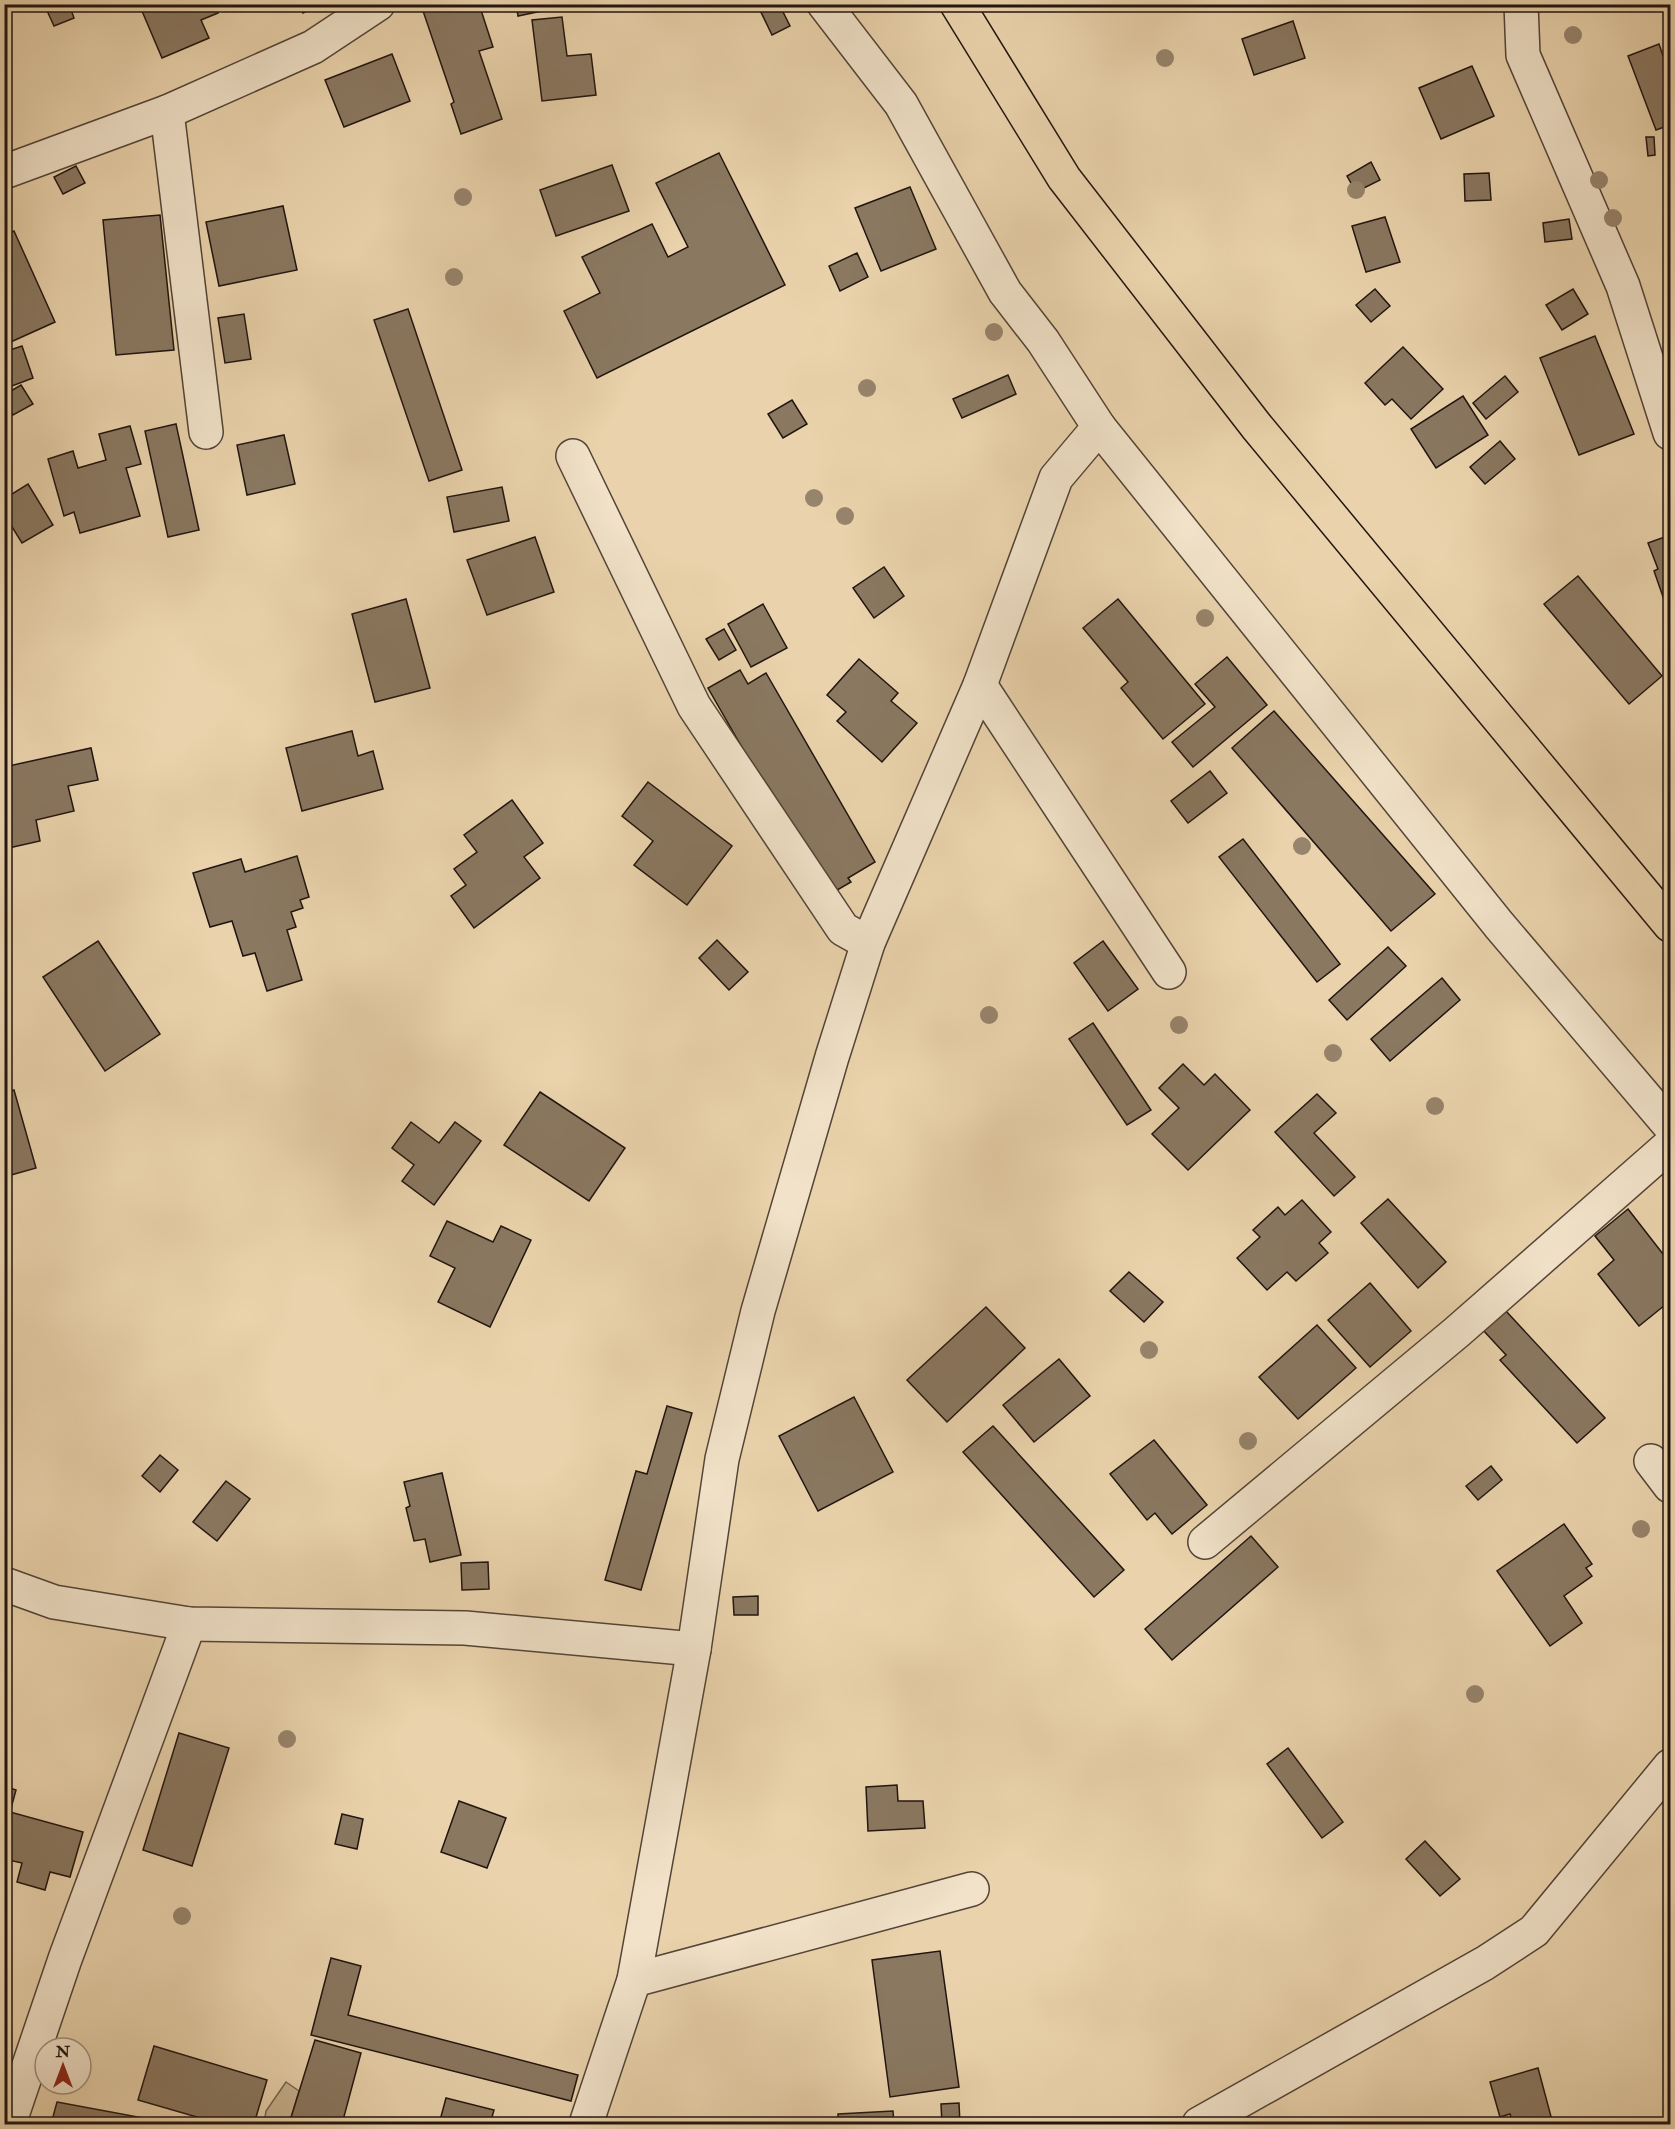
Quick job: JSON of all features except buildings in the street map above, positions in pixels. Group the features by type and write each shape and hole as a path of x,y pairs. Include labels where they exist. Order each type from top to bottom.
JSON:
{"main road":[{"path":"957,4 1064,178 1250,418 1671,926"}],"street":[{"path":"4,172 166,112 313,47 378,4"},
{"path":"824,4 901,104 1005,292 1043,342 1099,427 1499,925 1671,1126"},
{"path":"1521,4 1523,55 1623,286 1671,433"},
{"path":"166,112 206,432"},
{"path":"586,2124 634,1980 694,1649 722,1459 755,1323 832,1057 868,943 980,685 1056,478 1099,427"},
{"path":"573,456 694,706 843,929 868,943"},
{"path":"980,685 1169,972"},
{"path":"1206,1542 1456,1332 1671,1145"},
{"path":"4,1584 54,1602 189,1624 465,1628 694,1649"},
{"path":"9,2124 64,1959 189,1624"},
{"path":"1199,2124 1485,1963 1534,1931 1671,1766"},
{"path":"634,1980 972,1888"}],"shaded area":[{"path":"286,2082 299,2091 289,2124 264,2124 266,2111"}]}
